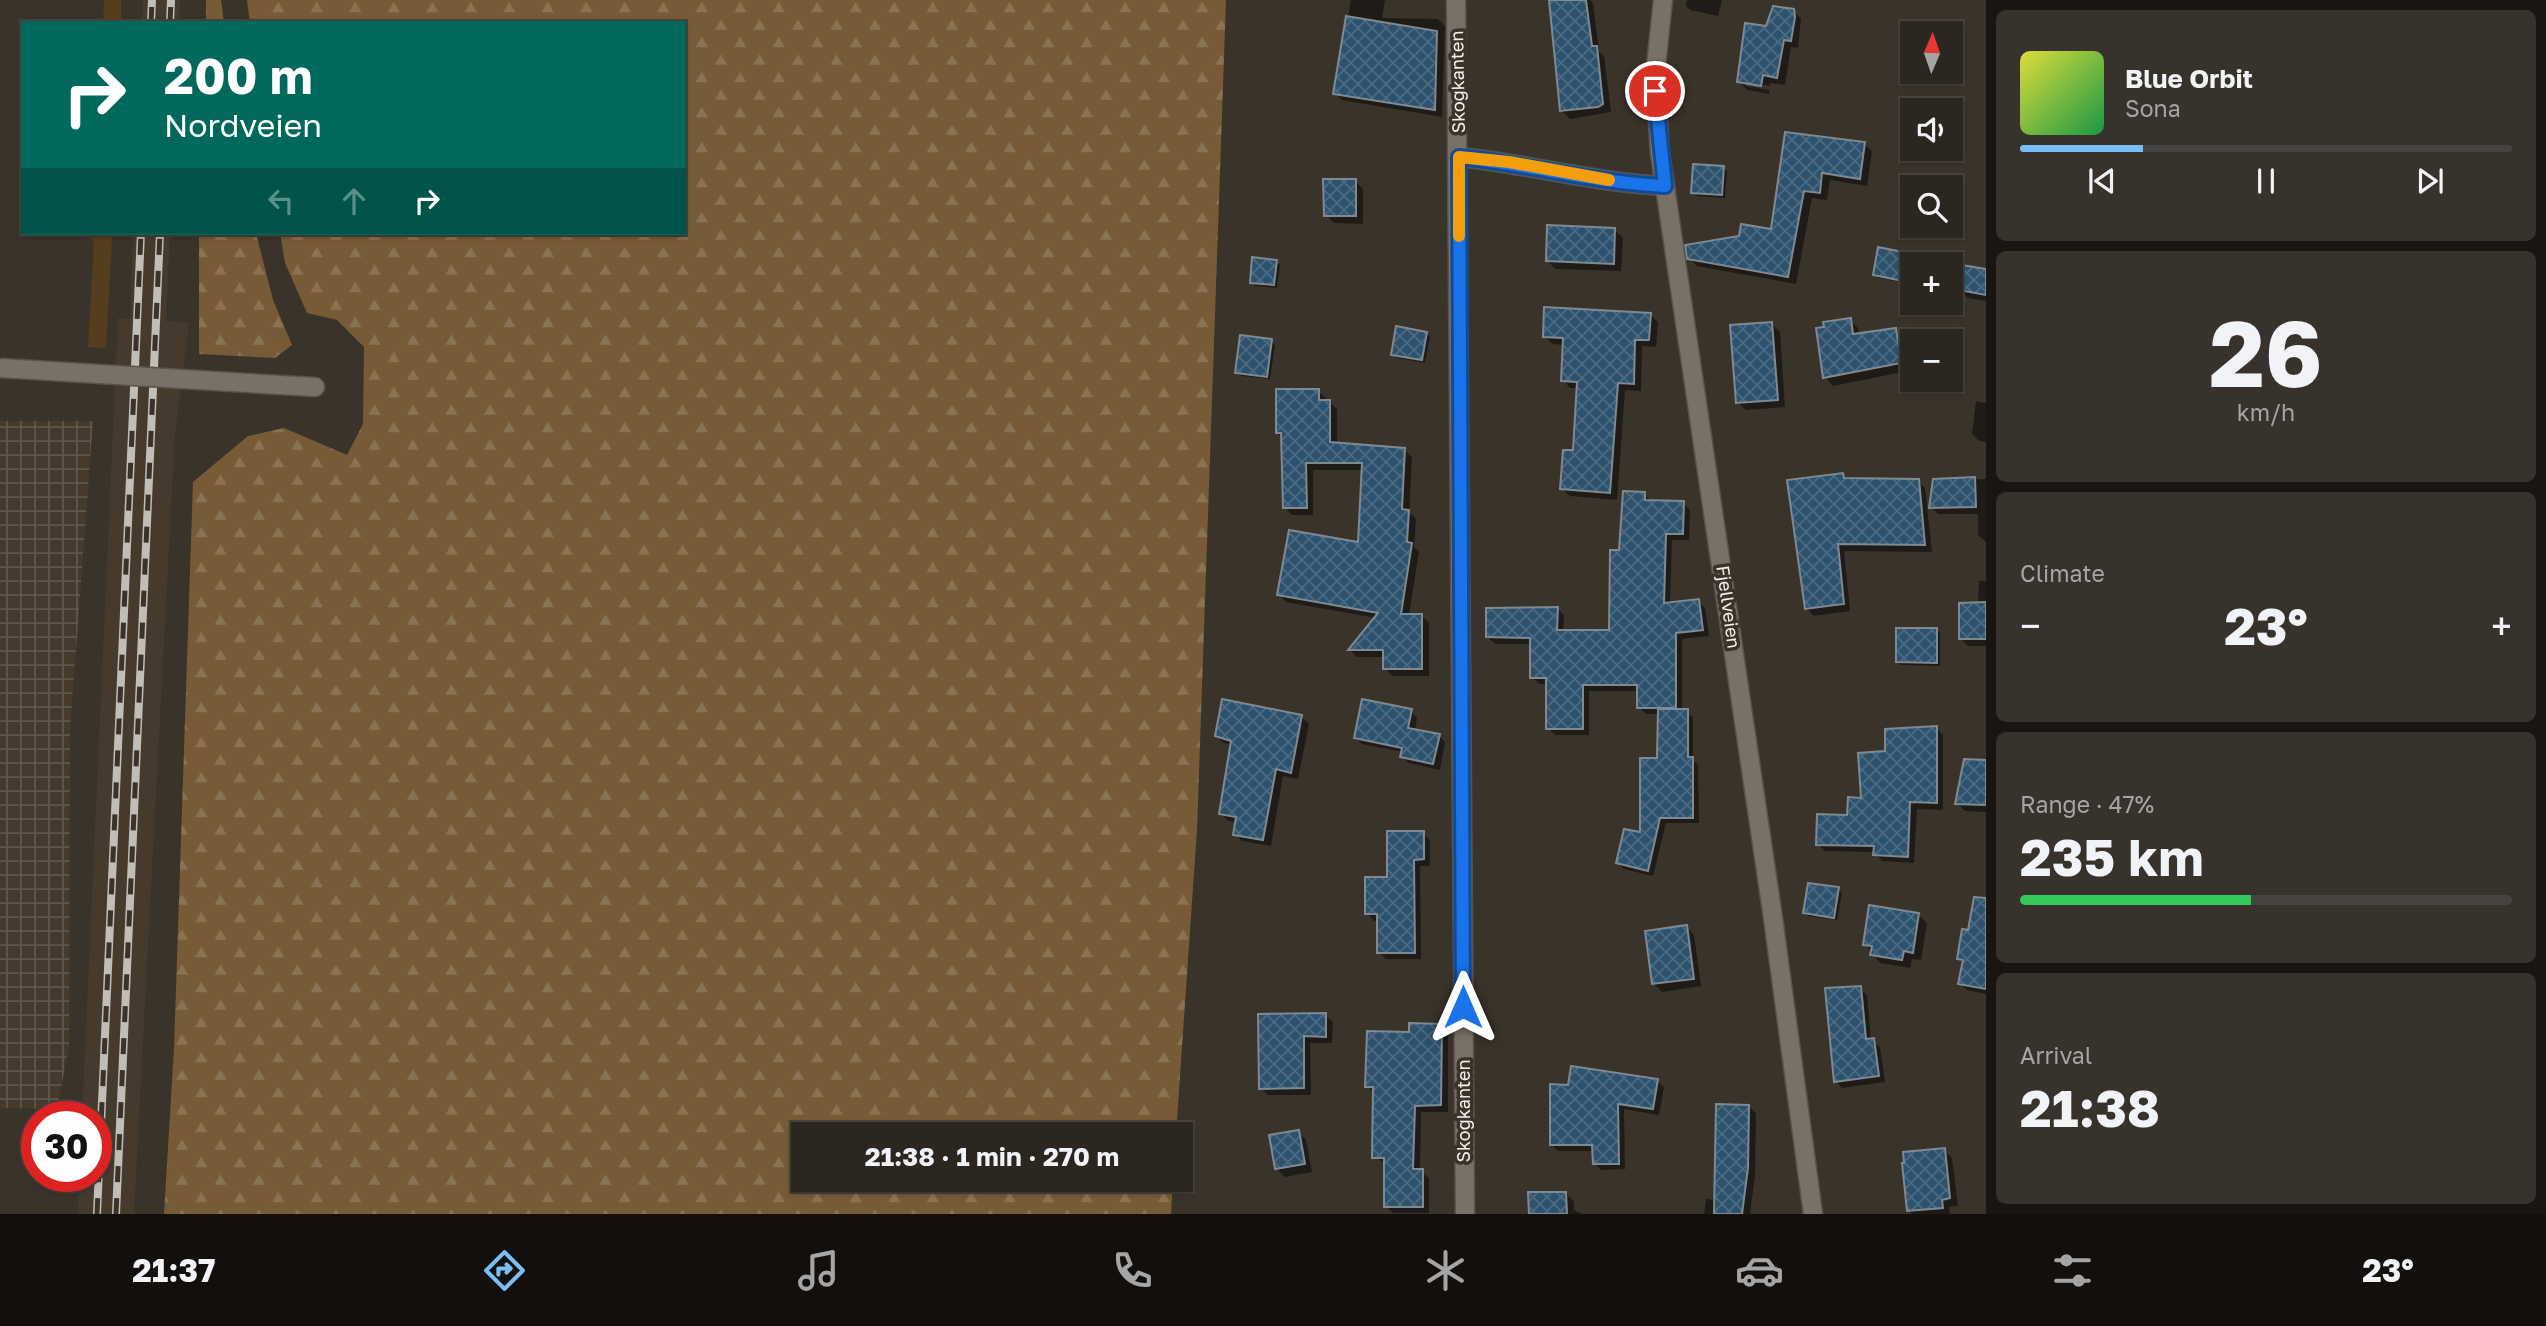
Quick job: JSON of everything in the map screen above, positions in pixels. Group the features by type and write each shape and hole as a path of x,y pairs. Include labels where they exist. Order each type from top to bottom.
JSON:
{"street":[{"name":"Skogkanten","path":"1456,0 1465,1214"},
{"name":"Fjellveien","path":"1663,0 1655,75 1665,186 1767,877 1813,1214"},
{"path":"1459,157 1520,164 1620,183 1665,186"},
{"path":"0,368 316,387"}],"shaded area":[{"path":"104,0 121,0 121,21 103,21"},
{"path":"143,0 180,0 179,21 142,21"},
{"path":"90,235 109,235 112,239 106,348 88,347 94,242"},
{"path":"133,235 170,235 166,321 189,323 175,433 134,1214 78,1214 79,1192 112,1192 112,1101 83,1101 118,318 130,319"},
{"path":"0,421 93,421 70,730 69,1046 59,1101 21,1101 21,1108 0,1108"}],"green space":[{"path":"206,0 221,0 224,21 206,21"},
{"path":"247,0 1226,0 1197,829 1177,1122 791,1122 791,1192 1172,1192 1171,1214 164,1214 174,1048 193,482 248,436 284,428 347,455 363,424 364,347 337,320 307,313 285,263 280,235 686,235 686,21 250,21"},
{"path":"199,235 257,235 273,300 292,345 275,358 199,354"}],"building":[{"path":"1549,0 1586,0 1592,46 1597,46 1603,104 1598,107 1560,111"},
{"path":"1773,6 1794,9 1795,17 1791,41 1784,40 1777,78 1763,75 1761,86 1737,82 1745,23 1766,26"},
{"path":"1346,16 1437,31 1435,110 1333,94"},
{"path":"1785,132 1865,142 1860,179 1822,173 1820,193 1804,191 1788,277 1687,259 1685,245 1739,236 1741,224 1771,229"},
{"path":"1693,164 1724,166 1722,195 1691,193"},
{"path":"1323,179 1356,179 1356,216 1324,216"},
{"path":"1547,225 1615,228 1614,264 1546,261"},
{"path":"1878,247 1903,252 1900,252 1900,280 1873,275"},
{"path":"1252,257 1277,260 1274,285 1250,283"},
{"path":"1963,265 1986,269 1986,295 1963,291"},
{"path":"1544,307 1651,313 1649,340 1635,340 1634,384 1618,383 1610,493 1560,489 1563,450 1573,450 1577,382 1561,381 1563,338 1543,337"},
{"path":"1851,318 1853,334 1896,328 1900,363 1823,378 1816,328 1824,327 1823,322"},
{"path":"1772,322 1778,400 1736,403 1730,325"},
{"path":"1396,326 1427,332 1422,360 1391,355"},
{"path":"1240,335 1272,339 1267,377 1235,373"},
{"path":"1276,389 1319,389 1319,400 1330,400 1330,442 1405,448 1402,509 1409,510 1407,542 1412,543 1401,614 1422,614 1422,669 1383,669 1383,650 1348,650 1378,613 1277,595 1289,530 1358,542 1362,463 1306,463 1307,508 1283,508 1281,433 1276,433"},
{"path":"1843,473 1844,478 1919,479 1925,545 1838,544 1844,604 1805,609 1787,480"},
{"path":"1975,477 1976,507 1929,508 1933,479"},
{"path":"1623,491 1645,492 1645,500 1684,501 1683,534 1666,534 1664,603 1699,599 1703,630 1676,633 1676,708 1637,708 1637,685 1583,685 1583,729 1546,729 1546,678 1530,678 1530,638 1486,637 1486,608 1558,607 1557,630 1609,630 1610,550 1619,550"},
{"path":"1986,602 1986,639 1959,639 1959,603"},
{"path":"1896,628 1937,628 1937,663 1896,662"},
{"path":"1222,699 1302,715 1291,773 1276,769 1263,840 1233,835 1236,817 1219,814 1231,741 1215,736"},
{"path":"1362,699 1412,709 1408,728 1440,734 1433,764 1400,757 1402,748 1354,738"},
{"path":"1658,709 1688,709 1688,757 1693,757 1693,818 1660,818 1648,871 1616,863 1624,829 1640,832 1640,758 1657,758"},
{"path":"1937,726 1937,803 1910,802 1908,857 1873,855 1874,846 1816,845 1817,814 1847,815 1848,797 1861,798 1858,753 1885,751 1885,729"},
{"path":"1964,759 1986,760 1986,805 1955,804"},
{"path":"1387,831 1424,831 1424,859 1414,860 1415,953 1377,953 1377,914 1365,914 1365,877 1387,877"},
{"path":"1808,883 1839,887 1834,918 1803,913"},
{"path":"1974,897 1986,898 1986,989 1958,984 1963,960 1957,959 1962,929 1968,930"},
{"path":"1869,905 1919,913 1913,953 1904,951 1902,960 1870,955 1872,946 1863,945"},
{"path":"1687,925 1694,979 1652,984 1645,931"},
{"path":"1861,986 1866,1039 1874,1038 1879,1076 1834,1082 1825,988"},
{"path":"1326,1013 1326,1037 1304,1036 1304,1088 1259,1089 1258,1014"},
{"path":"1409,1023 1442,1024 1441,1105 1415,1106 1413,1169 1423,1169 1423,1207 1384,1207 1384,1158 1372,1158 1373,1087 1365,1087 1367,1031 1409,1032"},
{"path":"1571,1066 1658,1079 1653,1109 1618,1104 1619,1164 1593,1164 1592,1145 1550,1145 1550,1084 1568,1085"},
{"path":"1716,1104 1749,1105 1748,1168 1742,1214 1714,1214"},
{"path":"1299,1130 1305,1164 1275,1169 1269,1135"},
{"path":"1945,1148 1950,1198 1942,1200 1943,1208 1907,1211 1903,1152"},
{"path":"1528,1192 1566,1192 1567,1214 1529,1214"}],"railway":[{"path":"151,21 152,0"},
{"path":"170,21 171,0"},
{"path":"97,1214 141,235"},
{"path":"116,1214 160,235"}],"slow traffic":[{"path":"1459,236 1459,157 1542,167 1609,180"}],"route":[{"path":"1463,1007 1459,157 1542,167 1620,183 1665,186 1655,91"}]}
